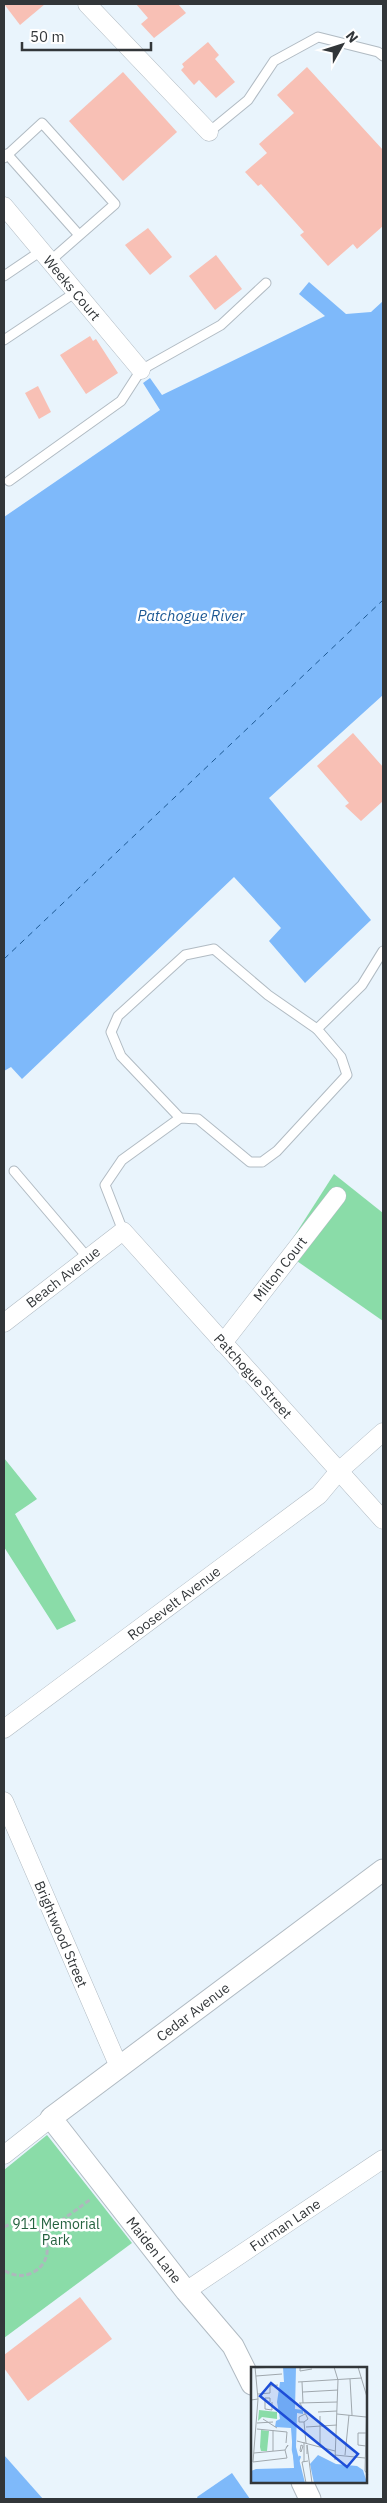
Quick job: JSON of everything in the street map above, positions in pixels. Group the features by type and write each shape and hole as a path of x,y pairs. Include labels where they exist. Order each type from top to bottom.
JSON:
{"street":[{"path":"87,4 209,132"},
{"name":"Weeks Court","path":"4,206 141,370"},
{"name":"Milton Court","path":"223,1343 337,1196"},
{"name":"Beach Avenue","path":"4,1323 123,1231"},
{"name":"Patchogue Street","path":"123,1231 383,1520"},
{"name":"Roosevelt Avenue","path":"4,1729 319,1495 339,1471 383,1432"},
{"name":"Brightwood Street","path":"4,1801 119,2067"},
{"name":"Cedar Avenue","path":"4,2155 383,1870"},
{"name":"Maiden Lane","path":"51,2118 186,2291 233,2346 251,2382"},
{"name":"Furman Lane","path":"186,2291 383,2159"},
{"path":"302,2483 310,2499"}],"lane":[{"path":"209,132 248,100 274,60 318,37 378,52 383,56"},
{"path":"4,276 46,256 78,236 115,204 42,123 6,156 78,236"},
{"path":"9,481 122,401 141,370 221,325 266,283"},
{"path":"4,340 76,292"},
{"path":"123,1231 105,1185 122,1160 180,1118 198,1119 250,1162 262,1162 278,1151 347,1075 341,1057 318,1028 268,995 214,949 185,955 118,1016 111,1032 121,1056 180,1118"},
{"path":"318,1028 362,985 383,951"},
{"path":"14,1171 88,1258"}],"path":[{"path":"43,2234 98,2194 98,2177"},
{"path":"4,2227 20,2221 29,2223 43,2234 47,2251 40,2267 25,2275 16,2276 4,2270"}],"green space":[{"path":"334,1174 383,1213 383,1321 284,1252"},
{"path":"4,1458 37,1499 15,1514 76,1621 57,1630 4,1547"},
{"name":"911 Memorial Park","path":"47,2135 132,2243 4,2338 4,2170"}],"water":[{"name":"Patchogue River","path":"309,282 346,314 371,312 383,301 383,695 269,798 371,920 305,983 269,941 281,928 234,877 22,1079 11,1067 4,1071 4,517 160,410 143,383 150,378 162,395 325,316 299,294"},
{"path":"4,2455 43,2499 4,2499"},
{"path":"232,2473 250,2499 198,2499 197,2497"}],"building":[{"path":"4,4 45,4 20,25"},
{"path":"136,4 178,4 186,13 154,38 141,24 148,18"},
{"path":"208,42 219,55 215,59 235,82 216,98 199,80 194,85 181,70 184,67 182,64"},
{"path":"307,67 383,150 383,226 357,249 353,244 328,266 300,235 304,232 261,184 258,186 245,172 267,153 259,144 294,113 277,95"},
{"path":"123,72 177,132 123,181 69,121"},
{"path":"148,228 172,257 150,275 125,245"},
{"path":"216,255 242,289 215,310 189,276"},
{"path":"90,336 93,341 96,339 118,373 86,394 60,355"},
{"path":"38,386 51,412 39,419 25,393"},
{"path":"353,733 383,767 383,801 361,821 345,806 349,803 317,766"},
{"path":"80,2297 112,2339 28,2401 4,2368 4,2355"}],"ferry route":[{"path":"4,959 383,600"}]}
